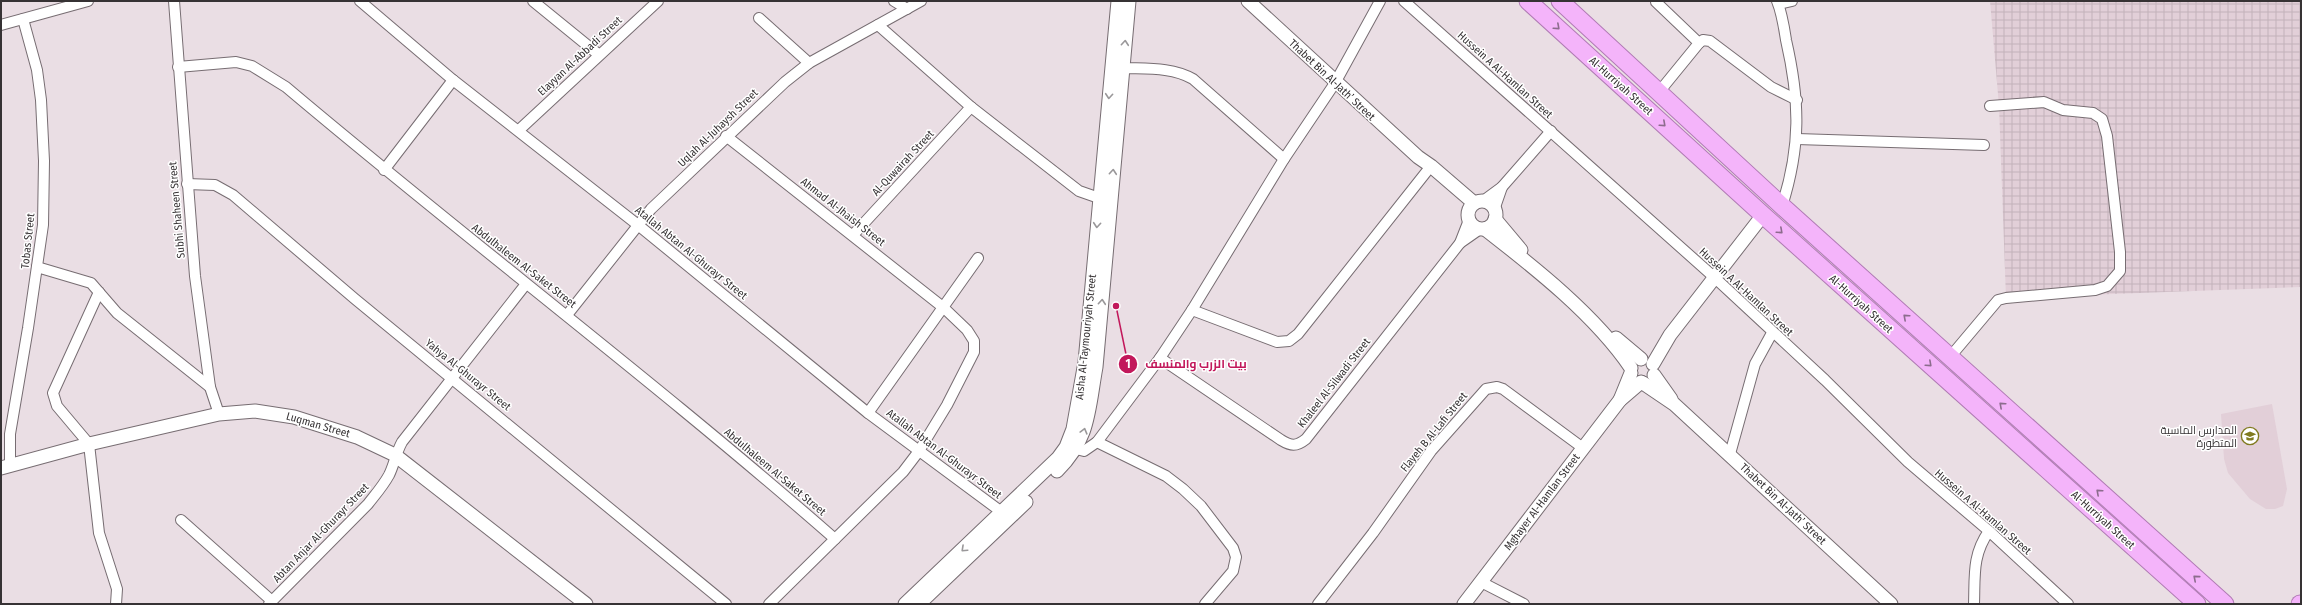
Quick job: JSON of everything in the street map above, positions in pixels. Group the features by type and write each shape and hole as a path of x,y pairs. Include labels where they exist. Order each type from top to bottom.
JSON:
{"highway":[{"name":"Al-Hurriyah Street","path":"1528,1 2183,597 2197,604"},
{"name":"Al-Hurriyah Street","path":"1560,1 1782,206 2226,603"}],"street":[{"path":"1,26 88,1"},
{"name":"Subhi Shaheen Street","path":"174,1 186,184 195,276 210,387 219,414"},
{"name":"Atallah Abtan Al-Ghurayr Street","path":"360,1 453,80 638,224 868,412 1006,516"},
{"path":"533,1 598,54"},
{"name":"Elayyan Al-Abbadi Street","path":"519,130 598,54 658,1"},
{"path":"894,1 907,9"},
{"name":"Uqlah Al-Juhaysh Street","path":"567,315 651,209 726,136 785,82 809,63 921,1"},
{"name":"Aisha Al-Taymouriyah Street","path":"1071,448 1085,362 1118,1"},
{"name":"Aisha Al-Taymouriyah Street","path":"919,604 1006,516 1058,458 1071,448 1086,424 1096,367 1129,1"},
{"name":"Thabet Bin Al-Jath’ Street","path":"1248,1 1335,83 1474,209"},
{"path":"1071,448 1084,451 1097,442 1160,358 1192,310 1284,159 1335,83 1380,1"},
{"name":"Hussein A Al-Hamlan Street","path":"1404,1 1714,278 1772,333 1825,380 1908,462 1989,530 2068,604"},
{"path":"1782,206 1792,176 1797,139 1797,100 1790,56 1778,3 1792,1"},
{"path":"1656,2 1699,43"},
{"path":"759,18 809,63"},
{"name":"Tobas Street","path":"5,467 38,267 43,225 44,161 41,100 36,70 23,19"},
{"path":"878,25 971,107 1079,191 1099,198"},
{"path":"1659,92 1703,40 1710,41 1771,88 1797,100"},
{"name":"Abdulhaleem Al-Saket Street","path":"178,67 236,62 252,66 286,87 384,170 567,315 835,539"},
{"path":"1122,68 1173,70 1194,79 1284,159"},
{"path":"384,170 453,80"},
{"path":"1950,357 1998,300 2094,290 2107,286 2120,271 2118,232 2107,136 2102,119 2093,113 2063,110 2044,102 1990,106"},
{"name":"Al-Quwairah Street","path":"853,235 971,107"},
{"path":"1502,187 1492,224 1482,229 1471,224 1474,209 1502,187 1551,132"},
{"name":"Ahmad Al-Jhaish Street","path":"726,136 944,308"},
{"path":"1797,139 1984,145"},
{"path":"1192,310 1277,342 1289,341 1298,334 1429,168"},
{"name":"Yahya Al-Ghurayr Street","path":"186,184 215,185 233,195 726,604"},
{"path":"1474,209 1492,206 1495,215"},
{"name":"Khaleel Al-Silwadi Street","path":"1160,358 1281,440 1292,446 1299,444 1306,439 1460,243 1474,209"},
{"name":"Thabet Bin Al-Jath’ Street","path":"1495,215 1538,267 1642,370 1674,404 1891,604"},
{"name":"Mghayer Al-Hamlan Street","path":"1464,604 1642,370 1763,215"},
{"name":"Thabet Bin Al-Jath’ Street","path":"1482,229 1519,256 1588,318 1642,370"},
{"name":"Khaleel Al-Silwadi Street","path":"1460,243 1482,229"},
{"path":"868,412 944,308 978,258"},
{"path":"38,267 91,283 117,313 210,387"},
{"name":"Abtan Anjar Al-Ghurayr Street","path":"271,603 368,504 390,474 395,455 409,431 526,284"},
{"path":"99,292 53,393 57,406 89,444 99,533 117,589 116,604"},
{"path":"769,604 903,472 919,451 947,405 974,352 974,341 967,330 944,308"},
{"path":"1730,454 1755,364 1772,333"},
{"name":"Flayeh B Al-Lafi Street","path":"1318,604 1373,533 1431,451 1486,389 1497,387 1503,389 1583,448"},
{"name":"Luqman Street","path":"5,467 89,444 219,414 255,411 294,417 357,437 395,455 586,604"},
{"path":"1097,442 1166,476 1201,506 1225,536 1235,552 1236,557 1233,570 1205,604"},
{"name":"Aisha Al-Taymouriyah Street","path":"905,604 1006,516"},
{"path":"181,520 271,603"},
{"path":"1974,604 1975,558 1981,542 1989,530"},
{"path":"1481,582 1524,604"}],"shaded area":[{"path":"1990,1 2301,1 2301,287 2006,298 1999,106"},
{"name":"المدارس الماسية المتطورة","path":"2272,404 2287,489 2283,506 2275,509 2266,509 2250,499 2228,473 2224,459 2221,414"}],"place":[{"name":"بيت الزرب والمنسف","path":"1116,306"},
{"name":"المدارس الماسية المتطورة","path":"2250,436"}]}
